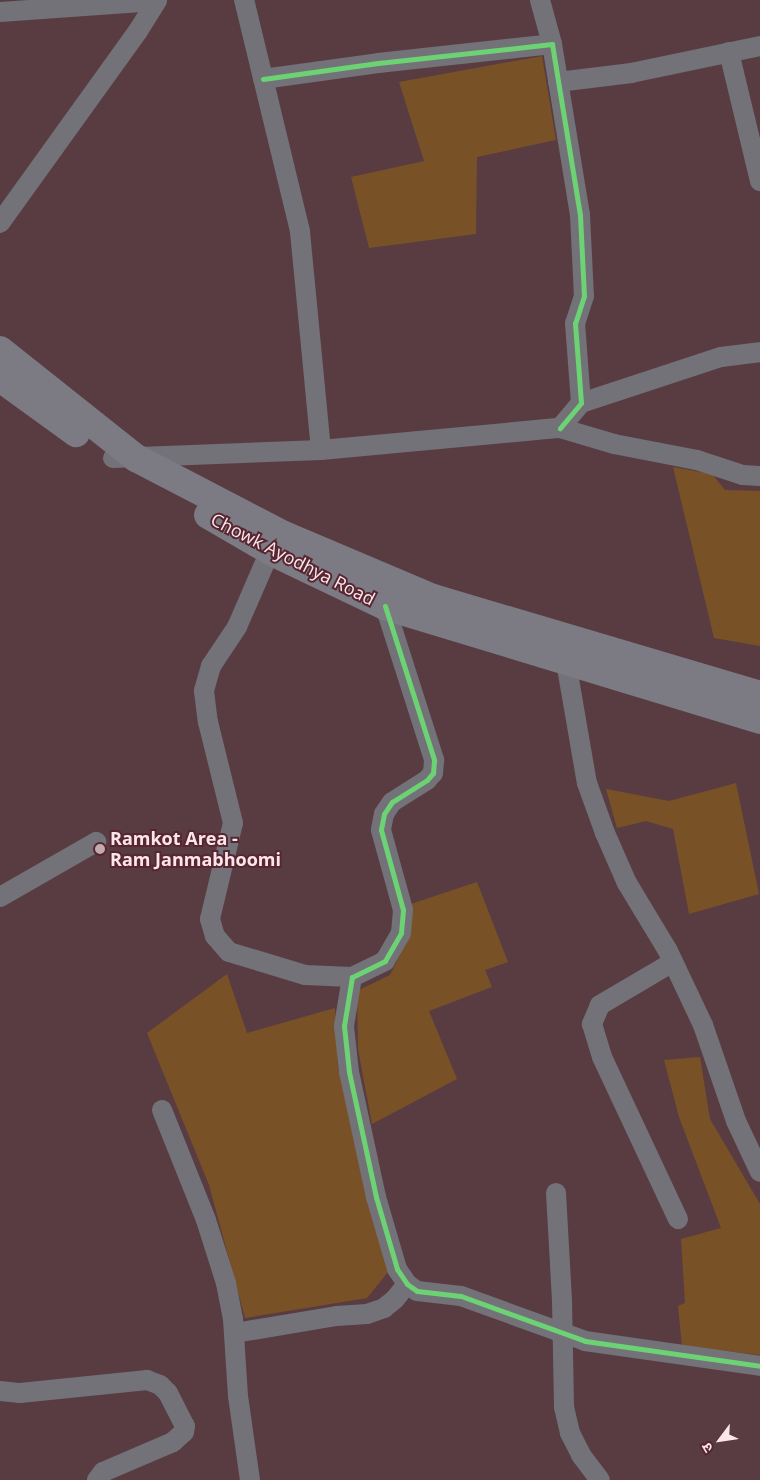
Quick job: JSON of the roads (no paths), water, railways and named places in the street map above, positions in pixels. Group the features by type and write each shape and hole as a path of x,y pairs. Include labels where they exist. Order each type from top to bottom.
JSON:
{"main road":[{"path":"0,350 124,458 284,535 433,598 760,695"},
{"name":"Chowk Ayodhya Road","path":"0,378 270,551 385,606 760,720"}],"street":[{"path":"244,0 300,232 321,450"},
{"path":"540,0 552,44 580,215 584,296 575,323 581,402"},
{"path":"0,12 156,1"},
{"path":"0,223 138,31 156,1"},
{"path":"263,79 378,63 552,44"},
{"path":"558,82 630,73 760,46"},
{"path":"729,52 760,181"},
{"path":"560,428 581,402 721,357 760,352"},
{"path":"124,458 321,450 560,428 614,444 697,460 743,475 760,476"},
{"path":"270,551 237,628 211,666 204,691 208,722 232,823 210,920 215,936 229,952 305,975 352,977 385,961 401,934 403,910 381,830 384,814 392,802 428,780 433,773 434,760 385,606"},
{"path":"566,662 587,783 627,883 673,962 703,1025 736,1121 760,1172"},
{"path":"0,897 96,842"},
{"path":"673,962 600,1005 592,1024 602,1057 678,1219"},
{"path":"352,977 344,1026 349,1072 376,1197 397,1269 407,1284 417,1291 461,1296 585,1341 760,1366"},
{"path":"162,1110 206,1220 226,1283 235,1333 238,1396 250,1480"},
{"path":"556,1193 564,1407 570,1433 581,1455 600,1480"},
{"path":"235,1333 338,1316 367,1314 384,1308 395,1299 407,1284"},
{"path":"0,1390 20,1393 148,1380 160,1385 168,1393 185,1426 184,1432 173,1442 103,1472 97,1480"}],"place":[{"name":"Ramkot Area - Ram Janmabhoomi","path":"100,849"}]}
